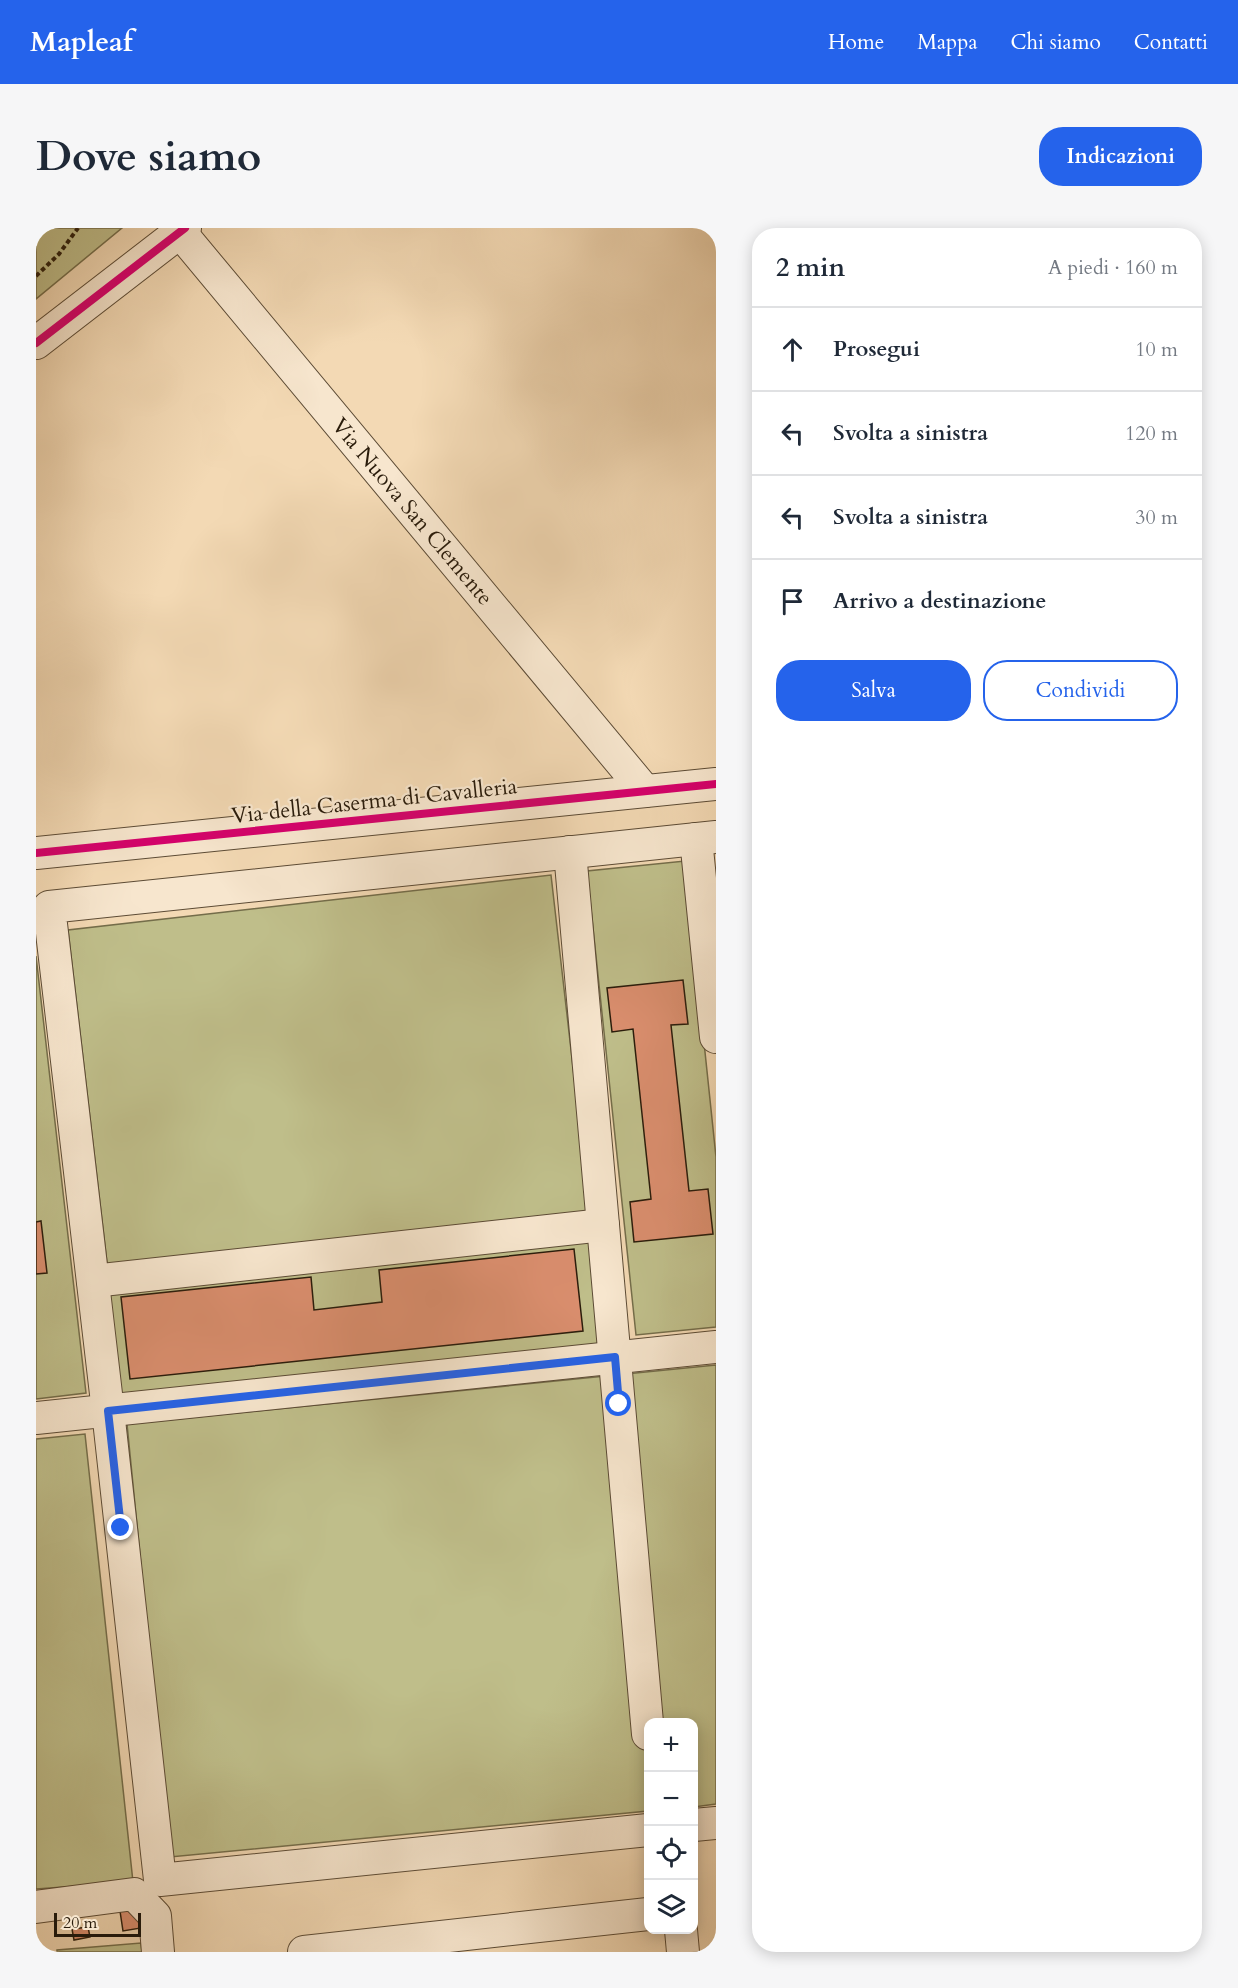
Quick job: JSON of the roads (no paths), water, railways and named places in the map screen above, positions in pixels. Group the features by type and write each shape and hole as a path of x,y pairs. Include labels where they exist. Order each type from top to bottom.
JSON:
{"street":[{"path":"36,343 183,230"},
{"name":"Via Nuova San Clemente","path":"183,230 645,790"},
{"name":"Via della Caserma di Cavalleria","path":"36,853 716,784"},
{"path":"644,1830 160,1880 49,906 706,838 716,1037"},
{"path":"570,852 647,1718"},
{"path":"93,1281 603,1225"},
{"path":"36,1419 716,1347"},
{"path":"698,1824 716,1822"},
{"path":"36,1907 134,1894 155,1916 158,1952"},
{"path":"304,1952 644,1914"},
{"path":"681,1934 683,1952"}]}
